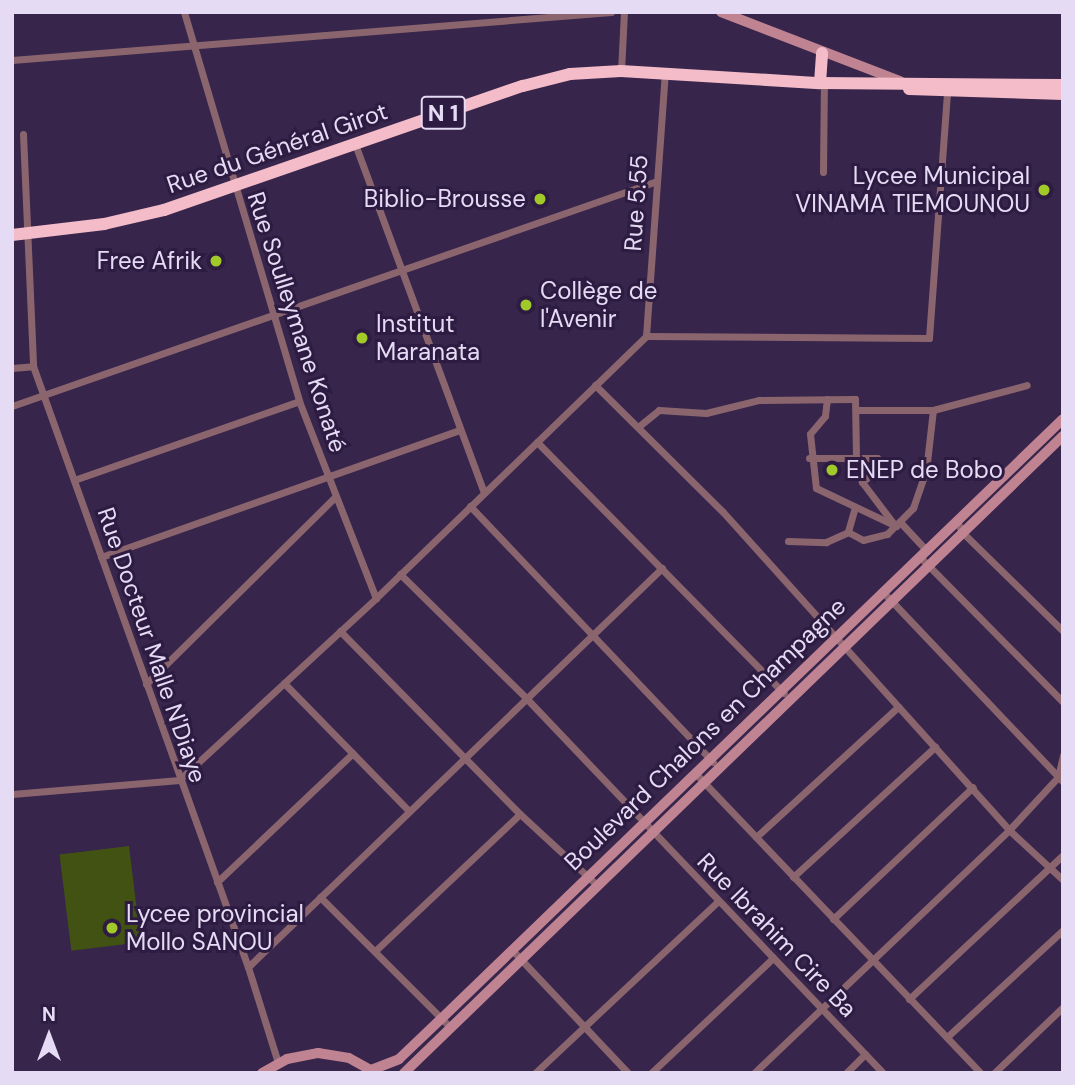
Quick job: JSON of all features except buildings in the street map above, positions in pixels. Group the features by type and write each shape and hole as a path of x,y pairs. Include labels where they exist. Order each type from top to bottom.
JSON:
{"highway":[{"path":"822,53 822,83"},
{"name":"Rue du Général Girot","path":"12,235 137,216 546,79 621,71 885,84"},
{"name":"N 1","path":"885,84 900,81 948,87 1063,85"},
{"name":"N 1","path":"885,84 1063,94"}],"main road":[{"path":"721,12 900,81"},
{"name":"Boulevard Chalons en Champagne","path":"373,1071 399,1059 445,1022 780,689 1063,419"},
{"name":"Boulevard Chalons en Champagne","path":"516,954 597,885 653,832 1063,436"},
{"name":"Boulevard Chalons en Champagne","path":"404,1073 445,1022"},
{"path":"262,1073 278,1063 324,1054 349,1058 373,1071"}],"street":[{"name":"Rue Soulleymane Konaté","path":"184,12 233,186 299,401 326,478 376,598"},
{"path":"12,60 192,43 611,12"},
{"path":"621,71 624,12"},
{"name":"Rue 5.55","path":"646,336 666,72"},
{"path":"822,83 823,172"},
{"path":"12,794 179,780 376,598 646,336 929,338 948,87"},
{"name":"Rue Docteur Malle N'Diaye","path":"23,134 33,366 248,967 278,1063"},
{"path":"355,144 484,492"},
{"path":"12,406 657,181"},
{"path":"12,368 33,366"},
{"path":"595,385 838,635 898,707 1009,830 1051,866 1063,880"},
{"path":"856,411 933,410 1027,385"},
{"path":"827,399 825,416 810,434 809,458 816,488 898,524"},
{"path":"638,427 659,410 706,413 759,400 855,399 856,458"},
{"path":"74,480 299,401"},
{"path":"848,531 863,540 874,538 898,524 913,508 926,471 933,410"},
{"path":"101,557 459,430"},
{"path":"537,442 790,699"},
{"path":"809,458 877,458 876,471 862,482 923,554 929,566 1063,702"},
{"path":"146,684 334,498"},
{"path":"470,506 719,769"},
{"path":"848,531 855,507"},
{"path":"957,521 962,532 1063,631"},
{"path":"788,541 816,544 848,531"},
{"path":"248,967 662,568"},
{"path":"400,574 527,699 645,823"},
{"path":"883,592 1060,779"},
{"path":"340,631 520,814 597,885"},
{"path":"284,683 408,810"},
{"path":"756,838 898,707"},
{"path":"793,877 935,747"},
{"path":"217,882 354,753"},
{"path":"754,1073 1060,779 1063,755"},
{"path":"695,773 981,1073"},
{"path":"833,919 973,787"},
{"path":"375,951 520,814"},
{"name":"Rue Ibrahim Cire Ba","path":"645,823 883,1073"},
{"path":"909,999 1063,855"},
{"path":"320,897 445,1022"},
{"path":"535,1073 718,901"},
{"path":"947,1037 1063,930"},
{"path":"516,954 628,1073"},
{"path":"651,1073 773,958"},
{"path":"994,1073 1063,1007"},
{"path":"846,1073 865,1054"}],"green space":[{"path":"129,846 141,942 71,951 60,855"}],"place":[{"name":"Lycee Municipal VINAMA TIEMOUNOU","path":"1044,190"},
{"name":"Biblio-Brousse","path":"540,199"},
{"name":"Free Afrik","path":"216,261"},
{"name":"Collège de l'Avenir","path":"526,305"},
{"name":"Institut Maranata","path":"362,338"},
{"name":"ENEP de Bobo","path":"832,470"},
{"name":"Lycee provincial Mollo SANOU","path":"112,928"}]}
